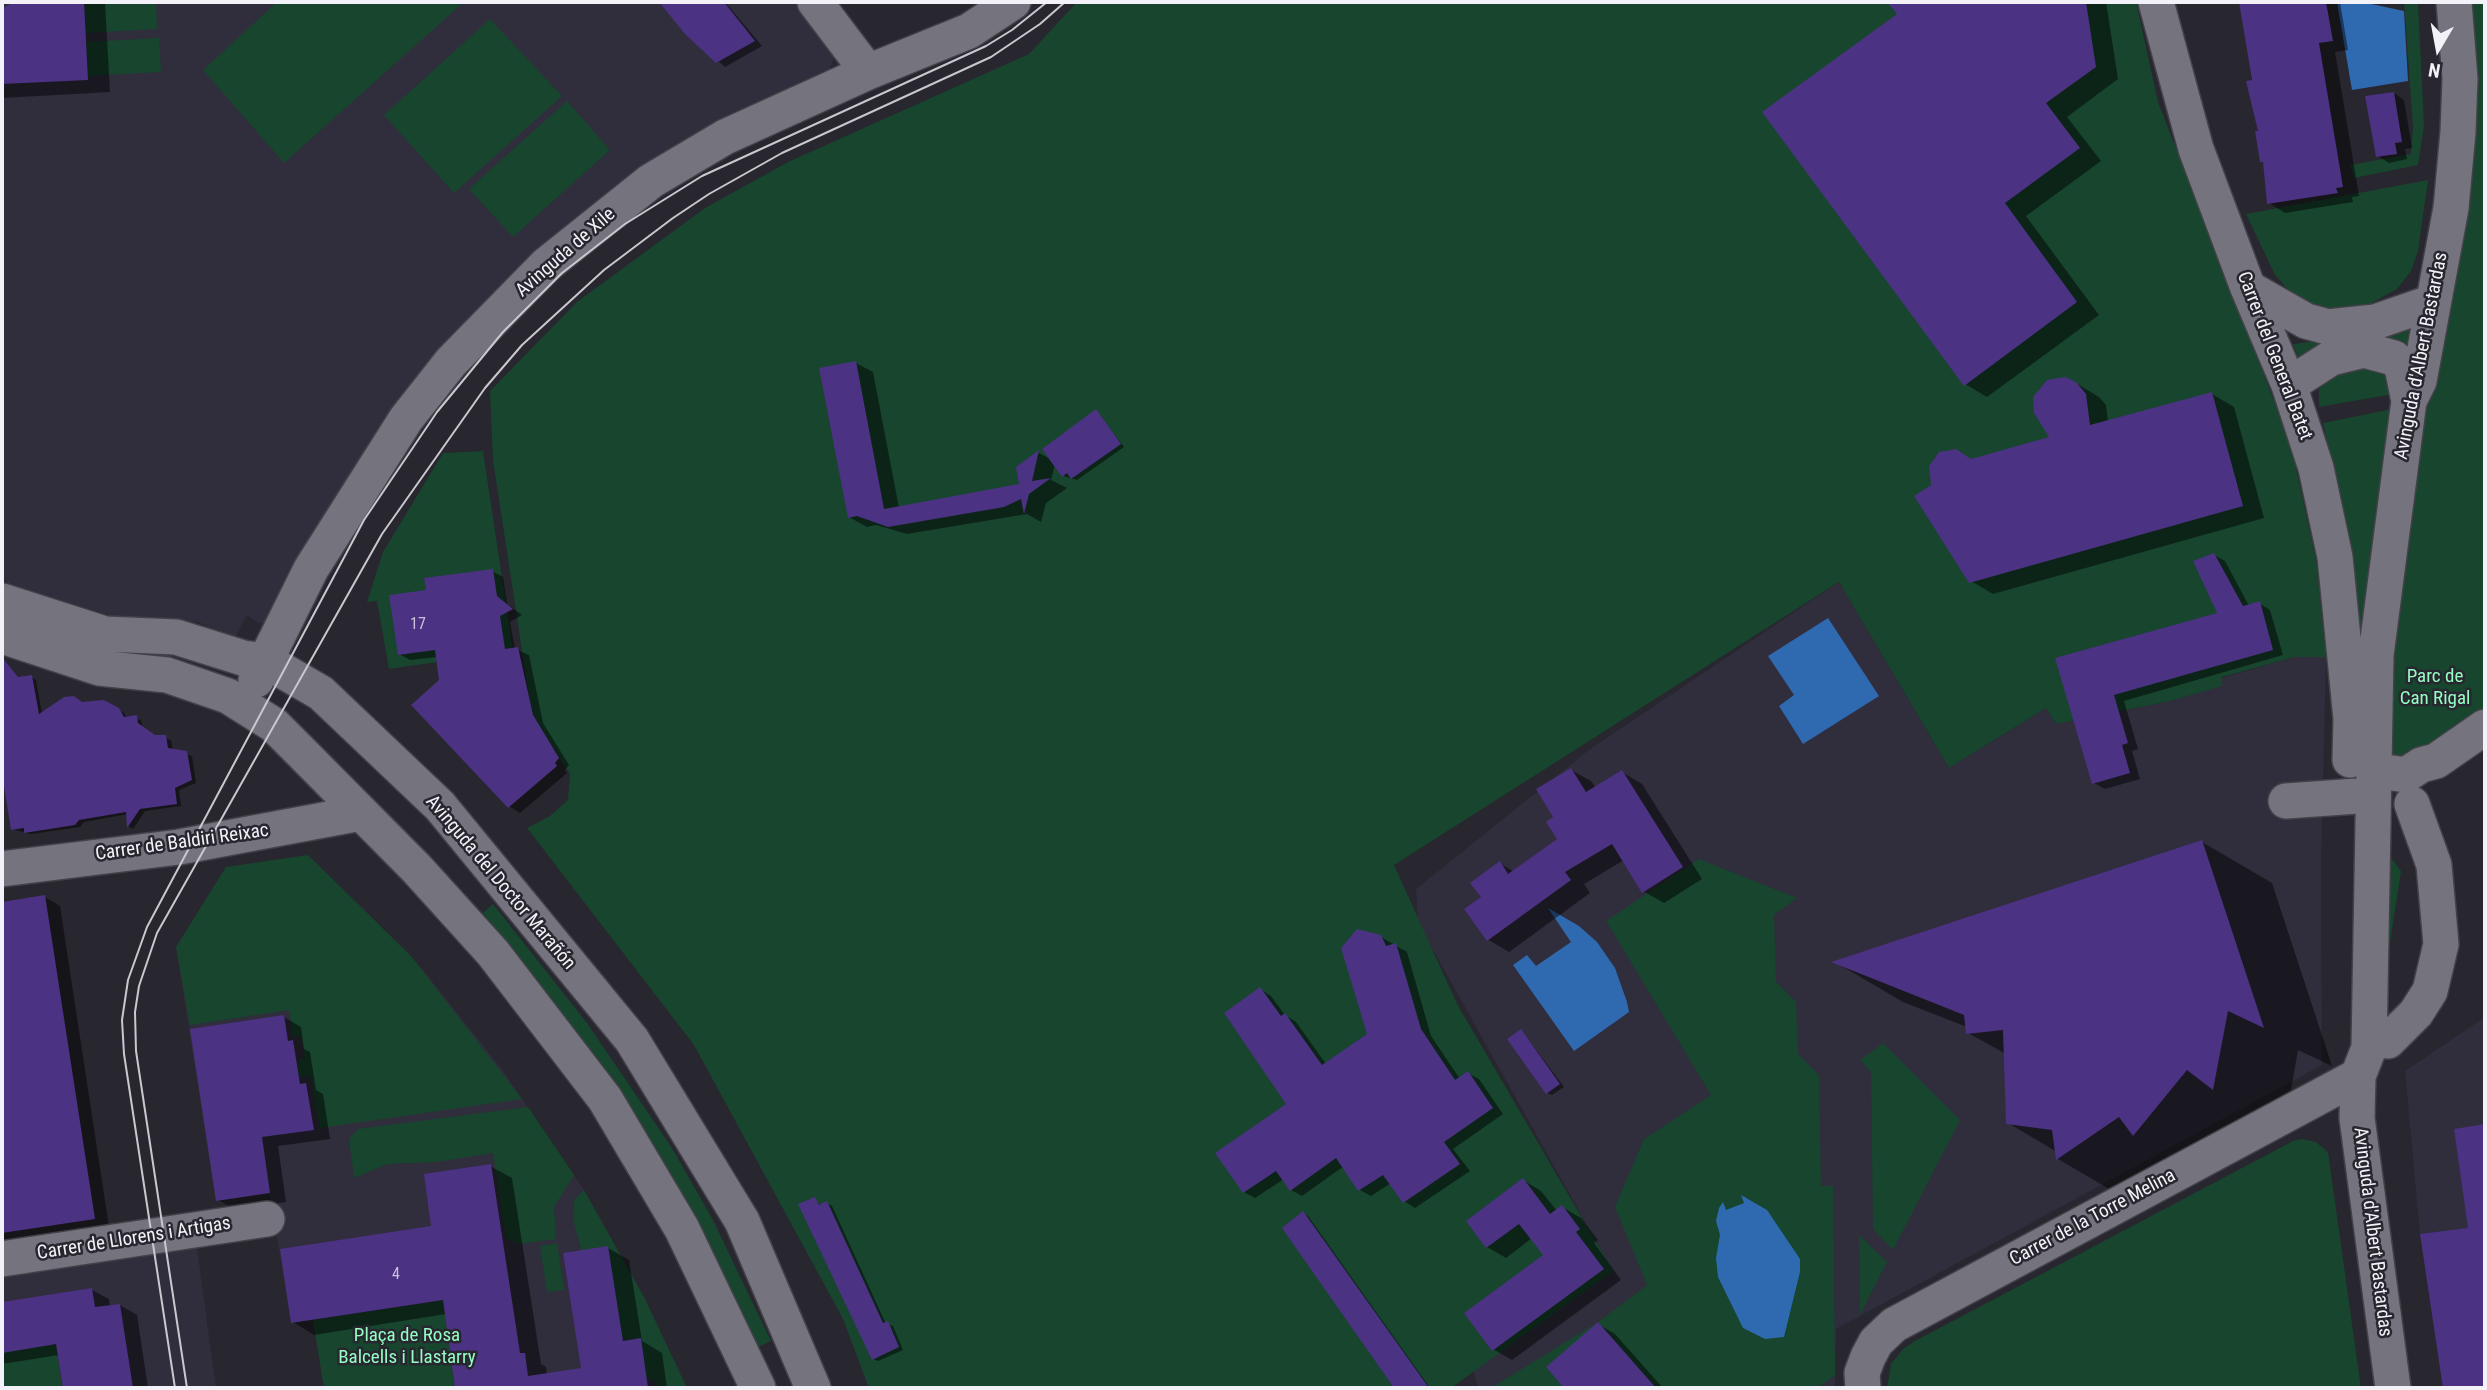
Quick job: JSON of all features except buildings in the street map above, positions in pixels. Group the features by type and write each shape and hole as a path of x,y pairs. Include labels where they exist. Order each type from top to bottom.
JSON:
{"street":[{"path":"815,2 868,72"},
{"name":"Avinguda de Xile","path":"245,704 311,569 406,419 451,362 545,265 651,181 725,137 868,72 969,31 1013,2"},
{"name":"Carrer del General Batet","path":"2156,2 2196,149 2248,288 2289,386 2316,468 2335,557 2351,719"},
{"name":"Avinguda d'Albert Bastardas","path":"2358,1076 2347,1057 2345,1043 2376,655 2409,401 2419,381 2451,208 2460,79 2454,2"},
{"path":"2248,288 2306,321 2328,327 2375,323 2433,302"},
{"path":"2289,386 2331,358 2348,352 2373,351 2395,358 2402,367 2409,401"},
{"name":"Avinguda del Doctor Marañón","path":"2,601 105,634 176,637 243,658 266,661 321,693 440,806 632,1040 742,1221 813,1388"},
{"path":"2,636 99,668 167,675 245,704 274,725 417,869 493,953 605,1099 682,1228 758,1388"},
{"name":"Avinguda d'Albert Bastardas","path":"2351,719 2371,829 2369,1048 2358,1076 2357,1118 2369,1225 2393,1388"},
{"path":"2286,801 2365,785 2386,774 2406,775 2421,765 2436,761 2485,727"},
{"path":"2371,829 2385,806 2424,778 2436,761"},
{"path":"2388,1041 2416,1013 2430,991 2441,944 2434,865 2412,804"},
{"name":"Carrer de Baldiri Reixac","path":"2,869 179,847 361,813"},
{"name":"Carrer de la Torre Melina","path":"1863,1388 1863,1373 1868,1357 1876,1342 1894,1325 2358,1076"},
{"name":"Carrer de Llorens i Artigas","path":"2,1259 267,1219"}],"shaded area":[{"path":"2,2 799,2 833,54 833,61 827,75 567,234 266,623 258,623 247,615 235,638 198,622 116,617 10,585 2,578"},
{"path":"1839,582 1949,768 2046,708 2056,724 2170,701 2222,678 2295,657 2326,657 2321,869 2322,1065 1836,1329 1835,1388 1478,1388 1473,1368 1612,1270 1418,923 1416,889 1590,749"},
{"path":"226,867 359,904 423,970 501,1068 584,1190 645,1299 687,1388 324,1388 313,1320 291,1323 270,1193 216,1201 176,947"},
{"path":"2485,1017 2485,1388 2443,1388 2420,1234 2405,1071"},
{"path":"196,1240 216,1388 2,1388 2,1268"}],"green space":[{"path":"84,2 156,2 157,29 85,33"},
{"path":"277,2 464,2 284,163 203,70"},
{"path":"1077,2 2136,2 2158,102 2279,414 2295,464 2316,560 2326,657 2295,657 2222,677 2222,686 2170,701 2056,724 2046,708 1949,768 1839,582 1394,865 1457,1004 1613,1271 1451,1388 869,1388 843,1319 694,1045 527,828 550,816 568,800 570,774 532,716 493,460 490,391 577,302 705,208 788,162 1029,54"},
{"path":"2404,2 2418,2 2424,125 2418,165 2354,178 2350,165 2411,154 2413,127"},
{"name":"Parc de Can Rigal","path":"2462,2 2485,2 2485,714 2391,767 2387,676"},
{"path":"490,19 562,96 454,193 384,115"},
{"path":"159,38 161,72 88,76 86,42"},
{"path":"567,101 610,150 513,237 469,189"},
{"path":"2428,180 2418,251 2411,271 2397,289 2359,310 2338,312 2315,308 2294,296 2275,275 2246,214"},
{"path":"2410,329 2406,349 2300,361 2293,344"},
{"path":"2378,364 2399,393 2319,407 2319,390 2326,375"},
{"path":"2397,408 2362,640 2350,537 2323,423"},
{"path":"483,451 513,651 389,669 377,601 367,602 383,552 443,453"},
{"path":"2388,854 2401,871 2377,1027"},
{"path":"308,855 411,956 522,1099 320,1128 311,1076 297,1078 295,1064 305,1058 301,1036 293,1037 289,1010 190,1025 176,947 226,867"},
{"path":"1699,859 1797,898 1774,915 1776,982 1796,1002 1798,1054 1819,1075 1821,1186 1833,1186 1835,1375 1818,1388 1491,1388 1598,1322 1647,1285 1615,1207 1644,1139 1711,1095 1606,921"},
{"path":"493,904 587,1023 672,1148 713,1220 771,1341 758,1347 716,1257 657,1151 576,1031 483,913"},
{"path":"1883,1043 1960,1120 1893,1250 1873,1229 1871,1072 1860,1060"},
{"path":"528,1107 574,1175 554,1207 556,1239 519,1244 506,1238 493,1153 437,1162 388,1164 354,1178 349,1139 358,1129"},
{"path":"2302,1139 2316,1142 2328,1152 2361,1388 1887,1388 1891,1364 1903,1349 1915,1341 2293,1141"},
{"path":"584,1190 645,1299 687,1388 656,1388 654,1379 645,1380 638,1338 617,1341 585,1262 573,1220 574,1200"},
{"path":"1859,1235 1887,1262 1860,1315"},
{"path":"557,1243 564,1290 547,1292 540,1246"},
{"name":"Plaça de Rosa Balcells i Llastarry","path":"443,1300 454,1386 324,1388 313,1320"},
{"path":"55,1339 62,1388 2,1388 2,1348"}],"water":[{"path":"2337,2 2362,2 2404,11 2408,81 2352,90"},
{"path":"1828,618 1879,696 1803,744 1779,706 1794,695 1768,656"},
{"path":"1548,908 1579,926 1597,942 1615,968 1629,1012 1574,1051 1513,965 1527,955 1536,966 1571,942"},
{"path":"1741,1195 1767,1210 1800,1259 1800,1272 1784,1337 1765,1339 1743,1328 1718,1277 1716,1258 1720,1235 1716,1221 1719,1208 1723,1202 1726,1210 1744,1203"}],"tram line":[{"path":"175,1388 124,1054 122,1020 128,980 147,927 364,520 437,412 503,332 562,273 625,224 702,176 986,46 1012,30 1047,2"},
{"path":"187,1388 136,1051 135,1012 139,986 157,933 382,534 485,388 522,345 604,270 709,194 782,153 991,57 1040,24 1065,2"}]}
